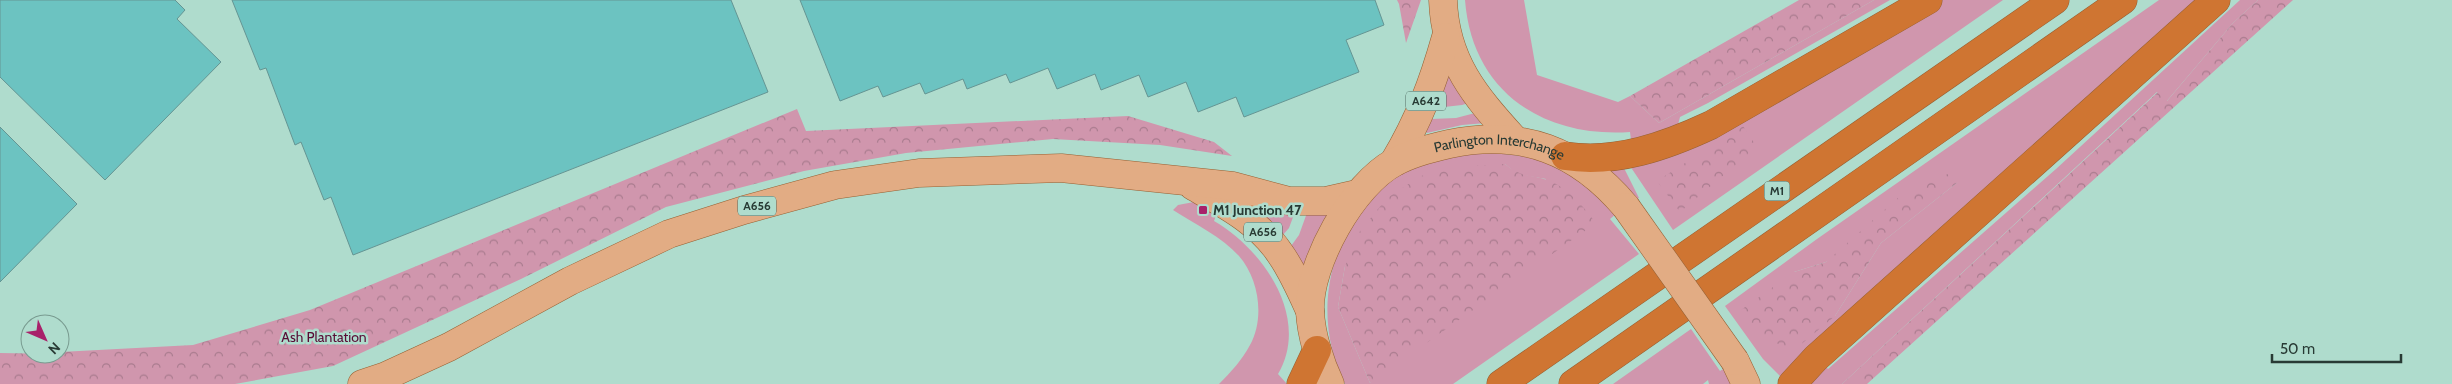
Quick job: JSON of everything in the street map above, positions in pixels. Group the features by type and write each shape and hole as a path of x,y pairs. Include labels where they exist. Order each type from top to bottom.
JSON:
{"highway":[{"path":"1565,156 1581,158 1647,151 1676,141 1711,125 1928,0"},
{"name":"M1","path":"1501,384 2055,0"},
{"path":"1573,384 2124,0"},
{"path":"1792,384 1816,358 2216,0"},
{"path":"1301,384 1318,350"}],"main road":[{"name":"A642","path":"1394,162 1422,110 1434,81 1446,36 1443,0"},
{"name":"A642","path":"1446,36 1472,89 1514,139"},
{"name":"Parlington Interchange","path":"1330,384 1318,350 1310,311 1315,280 1328,239 1357,194 1394,162 1432,147 1472,139 1514,139 1540,145 1565,156 1589,170 1609,187 1626,207 1740,373"},
{"name":"A656","path":"362,384 386,376 449,347 570,281 669,234 744,210 835,185 919,174 1062,168 1233,186 1290,201 1326,201 1357,194"},
{"name":"A656","path":"1186,181 1229,207 1263,232 1288,265 1310,311"}],"green space":[{"path":"1397,0 1421,0 1406,43 1399,4"},
{"path":"1465,0 1524,0 1537,75 1618,102 1630,96 1659,123 1874,0 1890,0 1680,117 1678,125 1631,140 1630,132 1598,132 1568,127 1541,117 1517,102 1497,83 1481,60 1470,32"},
{"path":"1799,0 1874,0 1659,123 1630,96"},
{"path":"1939,0 2003,0 1673,230 1630,166"},
{"path":"2159,0 2200,0 1784,380 1763,359 1725,306 1817,239","holes":["1958,182 1881,243 1835,316 1794,272 1826,262"]},
{"path":"2240,0 2258,0 2233,23 2166,102 2157,92 1842,384 1808,384 1826,367 1828,369 2056,169"},
{"path":"2258,0 2293,0 1867,384 1842,384 2158,92 2167,101 2233,23"},
{"path":"1447,60 1472,102 1435,108"},
{"name":"Ash Plantation","path":"797,109 806,131 1128,116 1214,142 1232,156 1160,145 1053,139 906,153 804,171 666,207 521,279 333,366 235,384 0,384 0,353 20,353 20,364 70,364 70,351 193,345 310,310"},
{"path":"1479,112 1486,123 1462,125 1427,133 1425,130 1431,119 1456,118"},
{"path":"1743,126 1757,147 1680,212 1657,181"},
{"path":"1471,150 1539,158 1587,184 1616,214 1610,219 1639,254 1453,384 1345,384 1334,355 1328,325 1328,295 1333,266 1344,237 1360,212 1381,189 1406,171 1429,161","holes":["1505,164 1517,174 1546,179 1370,383 1338,307 1345,266"]},
{"path":"1621,162 1639,198 1637,199 1606,167"},
{"path":"1505,164 1520,173 1544,179 1560,186 1579,203 1596,223 1370,383 1338,307 1345,266 1360,231 1387,198 1421,176 1465,166"},
{"path":"1952,172 1958,182 1881,243 1835,316 1793,351 1760,335 1741,310 1794,272 1826,262 1900,196"},
{"path":"1220,189 1296,209 1289,228 1282,236"},
{"path":"1199,201 1218,210 1214,221 1232,233 1249,249 1277,287 1285,308 1289,330 1287,352 1278,374 1287,384 1219,384 1236,366 1250,345 1257,323 1258,299 1251,276 1239,256 1216,237 1173,210 1178,205"},
{"path":"1308,210 1329,211 1303,265 1291,246 1299,235"},
{"path":"1691,329 1720,371 1723,369 1732,384 1709,384 1708,380 1703,384 1613,384"}],"building":[{"path":"0,0 175,0 185,10 177,19 221,62 105,180 0,77"},
{"path":"232,0 731,0 768,92 353,255 331,197 324,200 301,142 295,145 266,68 260,70"},
{"path":"800,0 1375,0 1384,25 1346,40 1359,72 1244,117 1236,97 1198,112 1186,82 1148,97 1139,75 1101,90 1095,74 1057,89 1048,68 1010,83 1006,74 967,89 963,79 925,94 920,83 883,97 878,86 840,101"},
{"path":"0,127 77,204 0,282"}],"place":[{"name":"M1 Junction 47","path":"1203,210"}]}
